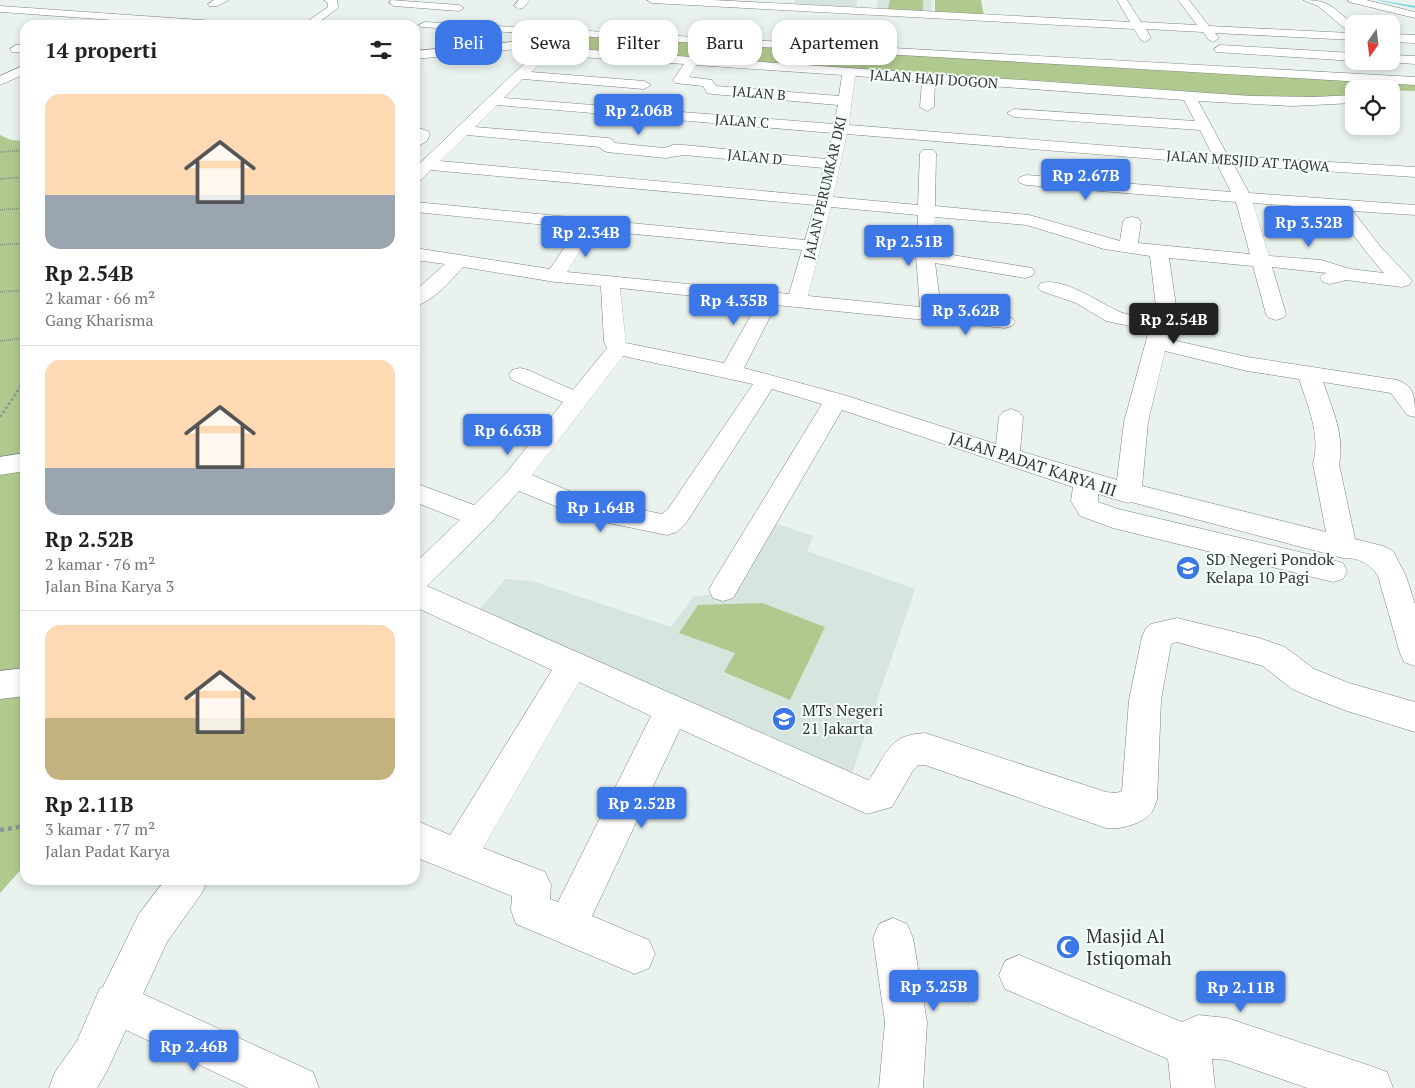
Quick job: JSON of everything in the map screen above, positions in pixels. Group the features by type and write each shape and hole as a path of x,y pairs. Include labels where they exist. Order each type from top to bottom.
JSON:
{"street":[{"path":"25,0 2,9 170,20"},
{"path":"212,4 224,0"},
{"path":"315,20 332,8 334,2 329,0"},
{"path":"396,0 394,3 470,9"},
{"path":"652,0 721,8 788,7 997,14 1068,27 1136,26 1345,37"},
{"path":"656,13 664,0"},
{"path":"1122,0 1136,26 1158,58"},
{"path":"1183,0 1235,70"},
{"path":"1308,0 1322,4 1345,23"},
{"path":"1352,0 1415,15"},
{"path":"1369,0 1415,10"},
{"path":"1061,8 1068,27"},
{"path":"1192,12 1212,13"},
{"path":"502,24 510,16"},
{"path":"128,20 134,17"},
{"path":"1318,17 1338,18"},
{"path":"420,26 435,27"},
{"path":"502,30 599,34"},
{"path":"678,35 706,35 772,44 767,67"},
{"path":"1400,38 1415,39"},
{"path":"924,40 925,53"},
{"path":"420,53 512,46"},
{"path":"1077,48 1086,76"},
{"path":"1220,50 1345,57"},
{"name":"JALAN HAJI DOGON","path":"420,172 520,75 548,51 688,61"},
{"path":"897,51 925,53 1086,76 1158,58 1235,70 1415,85"},
{"path":"1400,60 1415,60"},
{"name":"JALAN B","path":"690,65 680,80 707,83 712,90 844,100"},
{"name":"JALAN HAJI DOGON","path":"742,65 1009,84 1086,76 1189,96 1296,102 1345,100"},
{"path":"1400,69 1415,85"},
{"path":"0,82 20,72"},
{"name":"JALAN PERUMKAR DKI","path":"797,301 824,202 841,129 849,73"},
{"path":"520,75 644,85"},
{"path":"927,107 929,79"},
{"path":"1009,84 1021,143 1027,200"},
{"path":"1400,92 1415,85"},
{"path":"1189,96 1243,198 1276,314"},
{"path":"651,121 665,100"},
{"name":"JALAN C","path":"494,101 651,121 841,129 930,130"},
{"path":"1014,113 1205,126"},
{"name":"JALAN D","path":"464,130 608,143 607,147 637,151 665,153 677,150 832,164"},
{"name":"JALAN MESJID AT TAQWA","path":"930,130 1021,143 1223,160 1415,172"},
{"path":"616,183 637,151"},
{"path":"1312,151 1330,167"},
{"path":"928,153 925,256 931,314"},
{"path":"428,165 927,212 1027,200 1243,198 1415,210"},
{"path":"1027,200 1092,240 1128,248 1263,266 1321,266 1334,268 1346,274 1408,287"},
{"path":"1339,204 1373,249 1408,287"},
{"path":"420,207 812,246"},
{"path":"1128,248 1132,222"},
{"path":"555,276 588,224"},
{"path":"1128,494 1136,422 1166,306 1159,252"},
{"path":"420,255 555,276 1005,322"},
{"path":"925,256 1025,272"},
{"path":"420,297 458,262"},
{"path":"420,575 480,518 516,478 618,348 610,282"},
{"path":"1048,288 1083,299 1113,317 1247,364 1399,388 1415,410"},
{"path":"731,371 770,298"},
{"name":"JALAN PADAT KARYA III","path":"618,348 731,371 836,400 1087,482 1338,560 1373,554 1383,559 1392,576 1410,624"},
{"path":"1087,482 1084,501 1089,509 1112,518 1338,560 1326,464 1330,456 1328,438 1309,374"},
{"path":"520,375 577,400"},
{"path":"516,478 541,491 584,508 668,525 676,516 766,381"},
{"path":"723,590 836,400"},
{"path":"1007,456 1011,417"},
{"path":"0,466 20,463"},
{"path":"420,494 480,518"},
{"path":"420,596 867,797 880,794 900,761 910,750 925,749 1106,810 1117,812 1132,806 1139,800 1145,700 1156,638 1162,633 1173,630 1274,656 1303,679 1324,688 1415,717"},
{"path":"1410,624 1415,653"},
{"path":"458,857 572,665"},
{"path":"0,685 20,683"},
{"path":"568,925 672,710"},
{"path":"420,840 532,885 530,910 635,954"},
{"path":"71,1088 92,1056 115,1003 153,928 185,885"},
{"path":"894,938 906,1022 900,1088"},
{"path":"1019,975 1189,1046"},
{"path":"115,1003 297,1088"},
{"path":"1192,1088 1189,1046 1198,1036 1227,1039 1371,1088"}],"path":[{"path":"0,152 20,150"},
{"path":"0,179 20,177"},
{"path":"0,210 20,208"},
{"path":"0,245 20,244"},
{"path":"0,292 20,290"},
{"path":"0,341 20,339"},
{"path":"0,417 20,387"},
{"path":"0,830 20,827"}],"shaded area":[{"path":"795,0 857,0 857,9 793,6"},
{"path":"878,0 932,0 931,14 876,11"},
{"name":"MTs Negeri 21 Jakarta","path":"768,521 813,536 807,551 915,589 847,788 473,617 505,579 532,581 671,627 694,596 733,594"}],"green space":[{"path":"890,0 923,0 923,11 888,9"},
{"path":"935,0 981,0 984,16 935,13"},
{"path":"589,36 599,37 599,50 589,50"},
{"path":"678,42 688,42 688,57 678,56"},
{"path":"762,46 772,47 772,63 762,62"},
{"path":"897,54 1346,80 1345,96 1296,99 1180,93 798,65 897,65"},
{"path":"1400,83 1415,84 1415,91 1400,91"},
{"path":"0,135 11,140 20,141 20,871 0,893"},
{"path":"762,603 825,627 790,700 724,672 735,653 679,633 698,605"}],"waterway":[{"path":"1380,0 1415,7"}],"place":[{"name":"SD Negeri Pondok Kelapa 10 Pagi","path":"1188,568"},
{"name":"MTs Negeri 21 Jakarta","path":"784,719"},
{"name":"Masjid Al Istiqomah","path":"1068,947"}]}
